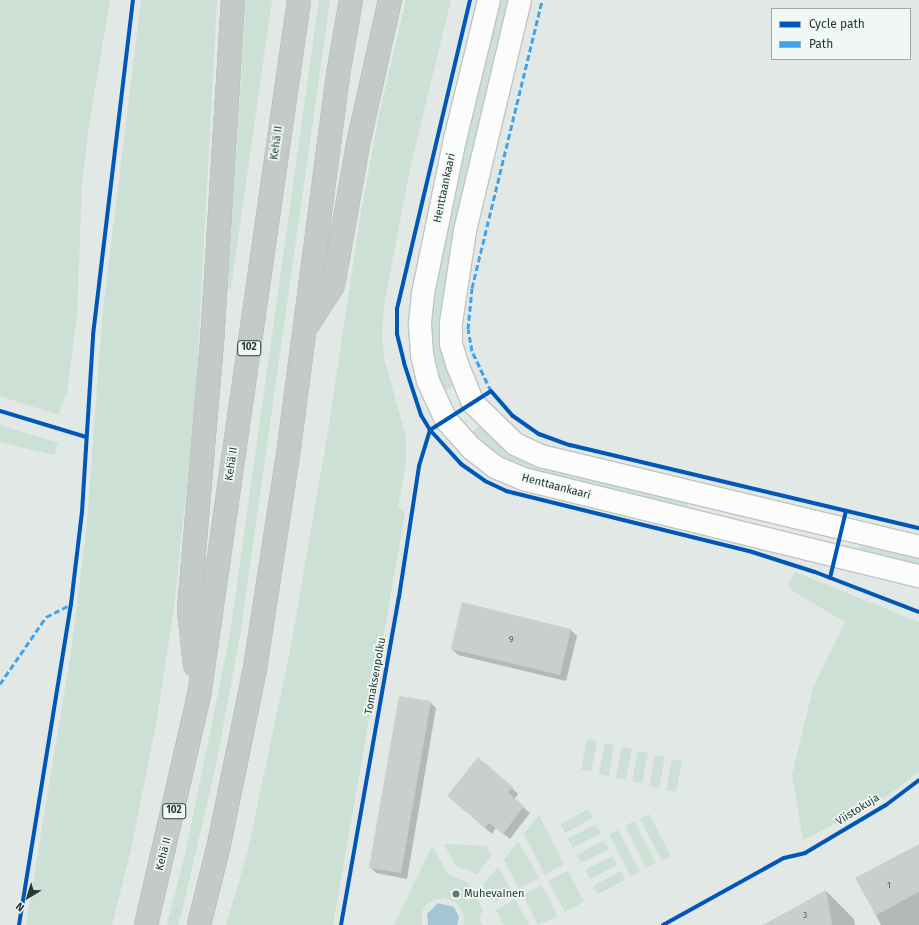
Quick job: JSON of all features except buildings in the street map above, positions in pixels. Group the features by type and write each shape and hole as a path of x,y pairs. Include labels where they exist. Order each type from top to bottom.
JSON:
{"highway":[{"path":"199,696 189,610 212,343 233,0"},
{"name":"Kehä II","path":"146,925 199,696 299,0"},
{"path":"199,925 218,849 255,668 351,0"},
{"path":"304,330 333,285 358,144 390,0"}],"main road":[{"name":"Henttaankaari","path":"489,0 455,139 422,302 422,355 428,382 446,420 471,448 495,467 523,480 919,576"},
{"path":"520,0 465,231 451,323 451,344 456,364 473,403 493,425 515,444 541,456 919,547"}],"green space":[{"path":"0,0 110,0 89,125 82,185 77,314 67,393 58,415 0,396"},
{"path":"141,0 217,0 195,407 174,608 157,718 133,841 112,925 26,925 71,652 87,524 102,319"},
{"path":"246,0 272,0 231,288 228,287"},
{"path":"319,0 330,0 240,636 216,765 182,911 178,925 167,925 187,846 230,634"},
{"path":"406,0 451,0 411,164 384,305 382,337 385,362 406,437 406,463 398,507 405,513 333,925 226,925 248,850 290,651 328,431 360,218 379,115"},
{"path":"499,0 510,0 443,355 453,387 443,391 433,359 430,327 432,305 459,167"},
{"path":"0,425 58,443 54,455 0,442"},
{"path":"479,426 501,445 689,501 686,511 565,482 508,463 471,433"},
{"path":"861,541 919,555 919,566 859,552"},
{"path":"795,572 919,622 919,772 886,797 803,840 792,774 813,688 845,622 791,590 788,584"},
{"path":"587,739 597,741 591,772 581,770"},
{"path":"605,743 614,745 609,776 599,774"},
{"path":"622,747 632,749 626,780 616,778"},
{"path":"638,751 648,753 642,783 632,782"},
{"path":"655,755 665,757 659,788 649,786"},
{"path":"672,759 682,761 676,792 666,790"},
{"path":"588,809 593,818 565,833 561,824"},
{"path":"649,814 671,856 662,861 640,819"},
{"path":"539,815 564,864 545,875 524,834"},
{"path":"634,821 656,863 646,868 625,826"},
{"path":"596,824 601,833 573,848 568,839"},
{"path":"618,830 640,872 631,876 609,835"},
{"path":"604,840 609,849 581,863 577,855"},
{"path":"518,841 539,878 519,889 504,860"},
{"path":"444,844 487,846 491,856 477,874 456,866"},
{"path":"432,846 448,874 468,883 483,909 479,918 483,925 463,925 464,917 458,904 445,898 431,901 425,906 422,912 422,925 394,925"},
{"path":"613,856 617,865 590,879 585,870"},
{"path":"498,867 512,892 493,903 483,885"},
{"path":"568,871 584,902 565,912 548,881"},
{"path":"621,871 625,880 598,894 593,886"},
{"path":"542,885 558,916 538,925 523,895"},
{"path":"515,899 529,925 504,925 496,910"}],"water":[{"path":"438,903 454,907 459,917 457,925 428,925 427,914"}],"marked path":[{"path":"491,391 472,351 468,329 472,288 542,0"},
{"path":"0,684 46,617 71,604"}],"cycle path":[{"path":"19,925 71,604 82,512 93,335 133,0"},
{"path":"470,0 397,309 397,334 404,363 421,415 430,430 461,464 485,481 506,491 749,551 815,572 919,612"},
{"name":"Tomaksenpolku","path":"341,925 399,597 419,466 430,430 491,391 513,416 539,434 570,445 919,528"},
{"path":"0,411 86,437"},
{"path":"830,578 846,511"},
{"name":"Viistokuja","path":"663,925 784,858 805,853 886,805 919,780"}],"place":[{"name":"Muhevainen","path":"456,894"}]}
